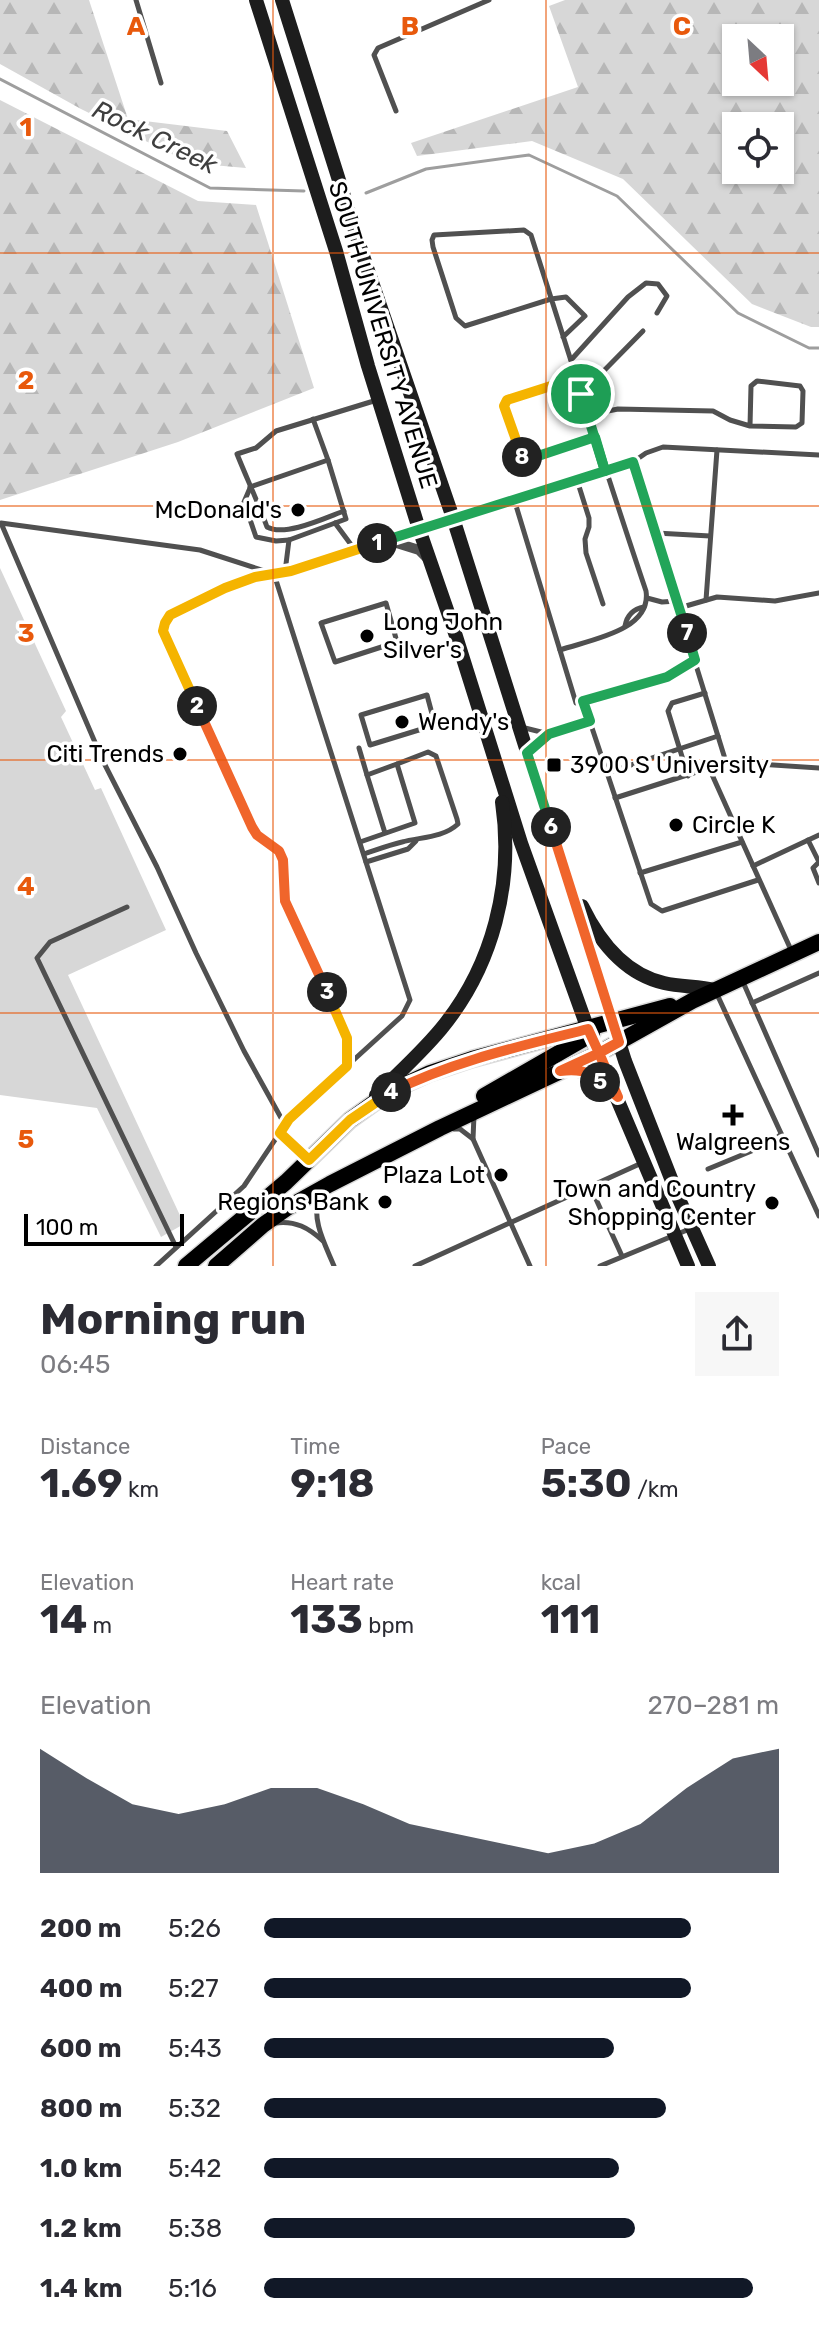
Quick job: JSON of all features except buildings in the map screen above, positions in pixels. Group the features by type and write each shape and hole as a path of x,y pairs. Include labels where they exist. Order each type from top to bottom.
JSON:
{"main road":[{"name":"SOUTH UNIVERSITY AVENUE","path":"256,0 336,251 378,400 521,843 589,1032 688,1266"},
{"name":"SOUTH UNIVERSITY AVENUE","path":"282,0 362,253 453,518 633,1084 709,1266"},
{"path":"186,1266 286,1182 408,1065 443,1027 465,996 483,961 496,925 503,883 505,826 492,751"},
{"path":"565,870 587,916 605,943 628,967 661,982 715,990"},
{"path":"216,1266 263,1225 330,1184 599,1053 692,1001 819,942"},
{"path":"440,1128 470,1104 589,1032 613,1022 692,1001"},
{"path":"350,1120 389,1092 430,1073 472,1059 589,1032"},
{"path":"560,1071 590,1073 618,1097"}],"street":[{"path":"387,540 419,550 428,559"}],"lane":[{"path":"136,0 161,83"},
{"path":"396,111 374,55 378,48 489,0"},
{"path":"560,650 633,623 643,613 647,598 605,471 595,437 581,394 571,361 563,337 551,299 531,235 524,230 434,235 432,240 456,318 465,326 551,299 566,297 585,316 563,337"},
{"path":"571,361 628,297 646,283 658,284 667,296 657,313"},
{"path":"581,394 643,331"},
{"path":"576,378 507,400 504,406 521,456 526,460 595,437"},
{"path":"588,415 618,409 713,411 750,426 796,427 802,423 803,391 800,386 757,381 751,386 750,426"},
{"path":"344,511 304,525 272,530 267,527 237,454 256,448 276,431 378,400"},
{"path":"313,419 328,460 346,519 289,540 256,537 244,502 250,487 328,460"},
{"path":"347,1066 347,1038 285,901 283,860 279,851 257,835 252,827 163,631 170,615 255,577 285,572 577,480 633,462 663,447 819,455"},
{"path":"706,600 717,450"},
{"path":"633,462 726,762"},
{"path":"577,480 589,518 586,553 603,604"},
{"path":"514,499 576,703 667,677 695,660"},
{"path":"274,574 200,550 1,523 103,761 244,1051 285,1125"},
{"path":"335,523 355,550"},
{"path":"656,533 710,536"},
{"path":"285,572 289,540"},
{"path":"156,1266 244,1186 289,1119 402,1016 410,1000 274,574"},
{"path":"647,598 678,605 717,597 775,601 819,593"},
{"path":"386,603 397,642 335,662 321,623 386,603"},
{"path":"688,776 668,711 672,703 705,693"},
{"path":"427,695 435,725 370,745 361,715 427,695"},
{"path":"583,701 651,904 662,911 758,880"},
{"path":"527,753 549,734 590,721"},
{"path":"518,726 549,734"},
{"path":"607,773 718,736"},
{"path":"359,748 385,833"},
{"path":"364,854 452,829 458,824 436,756 428,752 367,775"},
{"path":"615,798 726,762 819,768"},
{"path":"360,842 415,823 397,764"},
{"path":"709,768 793,954"},
{"path":"753,866 819,835"},
{"path":"366,862 408,849 417,840"},
{"path":"808,840 819,862 813,868 819,883"},
{"path":"639,873 742,842"},
{"path":"127,907 50,942 37,958 176,1247"},
{"path":"752,1003 819,973"},
{"path":"740,978 819,1155"},
{"path":"715,990 819,1216"},
{"path":"474,1112 473,1139 530,1266"},
{"path":"440,1128 460,1129 473,1139"},
{"path":"280,1133 309,1160"},
{"path":"708,1169 771,1143 781,1134"},
{"path":"415,1266 644,1162"},
{"path":"330,1184 320,1194 316,1205 317,1219 334,1266"},
{"path":"590,1186 622,1256"},
{"path":"263,1225 294,1223 310,1230 324,1242"},
{"path":"600,1266 692,1228"}],"green space":[{"path":"0,0 89,0 128,119 227,131 246,168 190,163 81,109 0,64"},
{"path":"565,0 819,0 819,327 811,327 752,304 623,179 532,141 417,156 411,143 578,87 549,6"},
{"path":"0,100 198,201 256,205 314,388 178,442 0,500"},
{"path":"0,568 66,711 61,717 95,790 101,788 166,930 68,975 184,1224 161,1237 97,1108 0,1095"}],"waterway":[{"name":"Rock Creek","path":"0,79 210,188 304,191"},
{"path":"366,193 426,169 529,155 617,196 738,313 809,348 819,348"}],"place":[{"name":"McDonald's","path":"298,510"},
{"name":"Long John Silver's","path":"367,636"},
{"name":"Wendy's","path":"402,722"},
{"name":"Citi Trends","path":"180,754"},
{"name":"3900 S University","path":"554,765"},
{"name":"Circle K","path":"676,825"},
{"name":"Walgreens","path":"733,1115"},
{"name":"Plaza Lot","path":"501,1175"},
{"name":"Regions Bank","path":"385,1202"},
{"name":"Town and Country Shopping Center","path":"772,1203"}],"route":[{"path":"581,394 576,378 507,400 504,406 521,456 526,460 595,437 605,471 633,462 695,660 667,677 583,701 590,721 549,734 527,753 619,1042 599,1053 618,1097 590,1073 560,1071 599,1053 588,1029 472,1059 408,1083 389,1092 350,1120 309,1160 280,1133 289,1119 347,1066 347,1038 285,901 283,860 279,851 257,835 252,827 163,631 165,623 170,615 255,577 291,571 605,471 581,394"}]}
